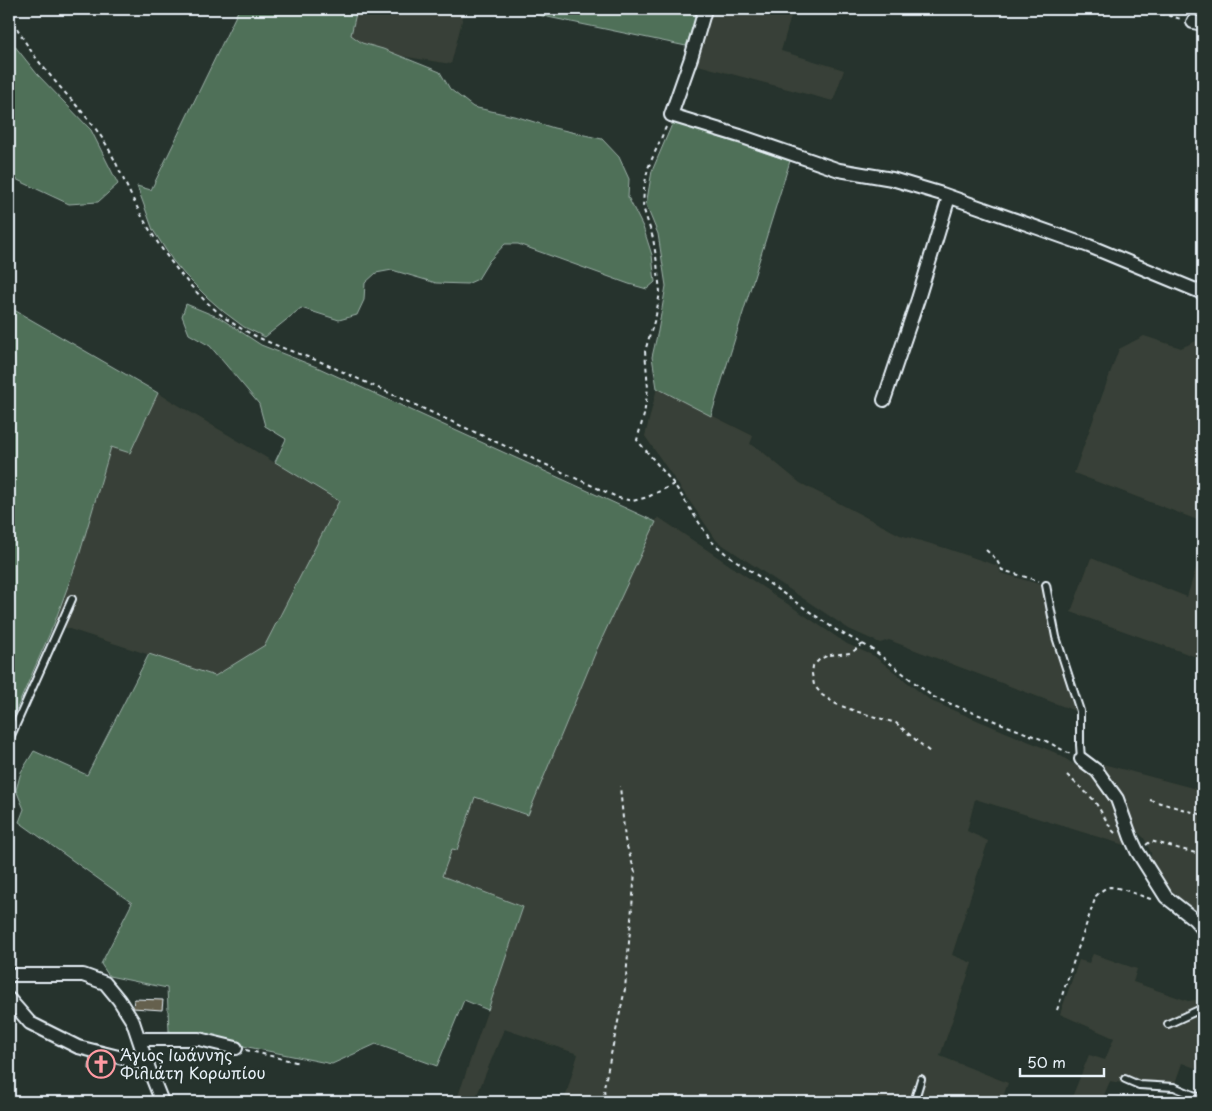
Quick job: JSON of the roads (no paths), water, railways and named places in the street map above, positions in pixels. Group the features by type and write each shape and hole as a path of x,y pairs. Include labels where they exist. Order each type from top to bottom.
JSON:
{"street":[{"path":"704,13 671,116 740,136 839,170 892,179 949,197 1088,246 1203,293"},
{"path":"884,400 918,300 949,197"},
{"path":"1082,759 1097,771 1118,799 1137,851 1166,897 1194,919 1203,929"},
{"path":"9,974 83,975 105,984 119,1000 133,1022 162,1102"},
{"path":"9,999 30,1023 78,1047 147,1064"},
{"path":"139,1039 199,1039 236,1048"}],"lane":[{"path":"1046,585 1056,637 1080,711 1082,759"},
{"path":"9,740 72,599"},
{"path":"1168,1024 1203,1008"},
{"path":"914,1102 921,1079"},
{"path":"1124,1079 1139,1085 1174,1087 1203,1099"}],"place":[{"name":"Άγιος Ιωάννης Φιλιάτη Κορωπίου","path":"101,1064"}]}
